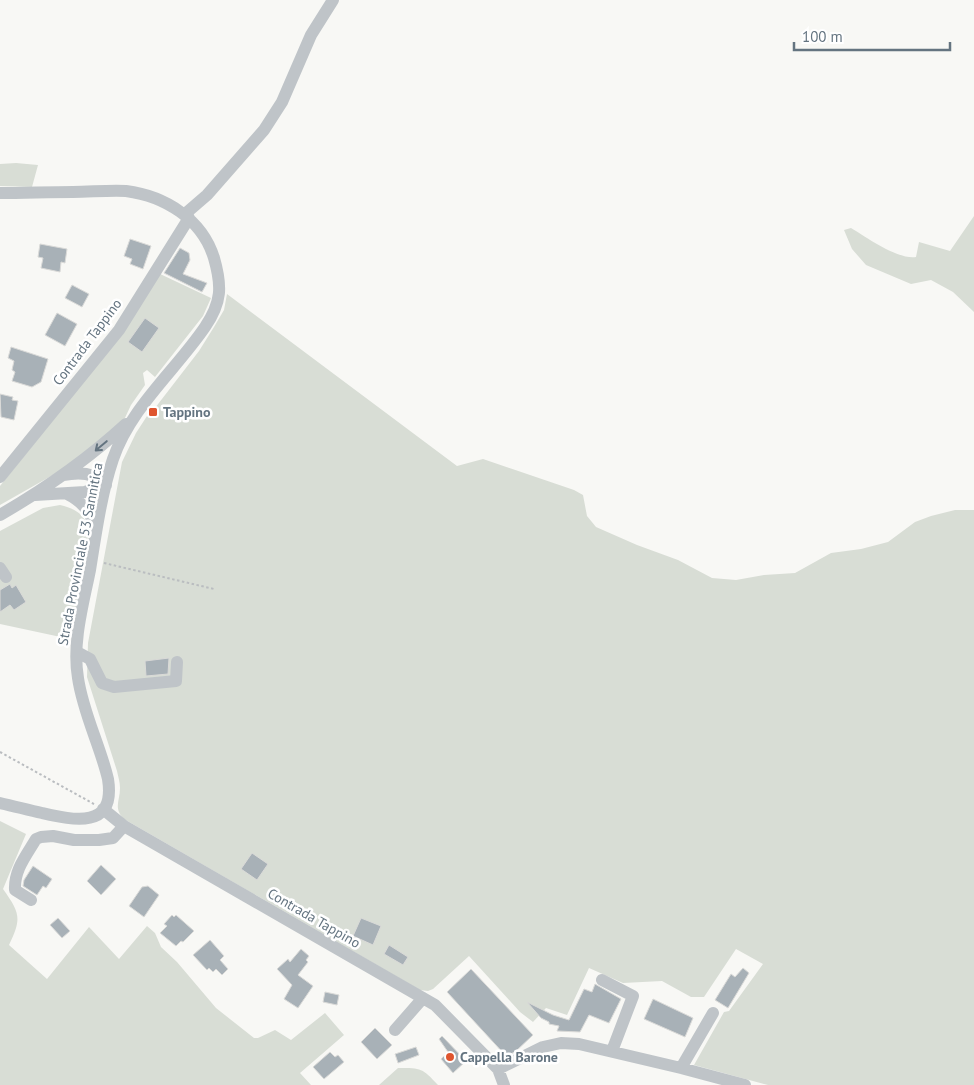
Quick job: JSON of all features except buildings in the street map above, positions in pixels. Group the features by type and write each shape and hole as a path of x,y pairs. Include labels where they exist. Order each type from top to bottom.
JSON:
{"street":[{"name":"Contrada Tappino","path":"0,477 119,330 187,216 264,130 282,102 311,35 333,0"},
{"name":"Strada Provinciale 53 Sannitica","path":"0,193 125,191 150,197 168,204 187,216 210,247 219,275 220,299 206,326 137,413 119,445 106,485 77,652 80,690 108,782 108,798 103,809"},
{"path":"0,515 63,476 100,447 137,413"},
{"path":"35,495 85,492 106,485 99,478 91,474 79,473 63,476"},
{"path":"64,493 75,498 86,507 91,516 96,534"},
{"path":"77,652 90,659 102,683 114,687 176,681 177,662"},
{"path":"0,803 73,820 90,818 103,809"},
{"name":"Contrada Tappino","path":"103,809 124,826 435,1005 498,1069 504,1085"},
{"path":"31,900 15,890 15,881 17,872 36,839 53,836 74,840 114,838 124,826"},
{"path":"602,980 633,996 612,1051"},
{"path":"395,1030 422,998"},
{"path":"681,1068 713,1013"},
{"path":"498,1069 543,1047 561,1043 579,1044 745,1085"}],"path":[{"path":"92,560 214,589"},
{"path":"0,752 103,809"}],"shaded area":[{"path":"0,164 38,165 32,187 0,186"},
{"path":"974,216 974,312 953,292 931,280 911,284 866,265 852,249 844,230 851,228 891,252 916,257 919,242 950,251"},
{"path":"158,273 211,298 203,316 155,377 147,370 143,373 145,385 131,405 124,420 67,467 0,505 0,486 104,356"},
{"path":"227,294 457,466 483,459 574,490 583,495 587,516 596,527 678,560 712,578 736,580 764,575 795,573 831,553 861,549 888,542 915,522 931,516 955,510 974,510 974,1085 768,1085 694,1065 724,1012 729,1011 763,964 736,949 704,997 691,997 662,981 623,983 589,968 567,1015 546,1008 533,1022 520,1012 469,956 433,989 428,991 420,990 124,819 118,808 120,788 117,771 87,677 88,643 122,462 136,433 147,416 154,418 159,412 155,408 199,351 214,327 224,310"},
{"path":"60,505 73,509 82,516 87,525 89,538 70,639 0,624 0,531 43,508"},
{"path":"0,821 26,834 3,889 13,904 17,916 16,928 9,945 47,979 89,927 119,959 147,926 155,933 161,947 177,962 216,1008 254,1038 275,1030 291,1040 325,1013 344,1035 300,1073 311,1085 0,1085"},
{"path":"398,1068 421,1070 438,1085 379,1085"}],"place":[{"name":"Tappino","path":"153,412"},
{"name":"Cappella Barone","path":"450,1057"}]}
